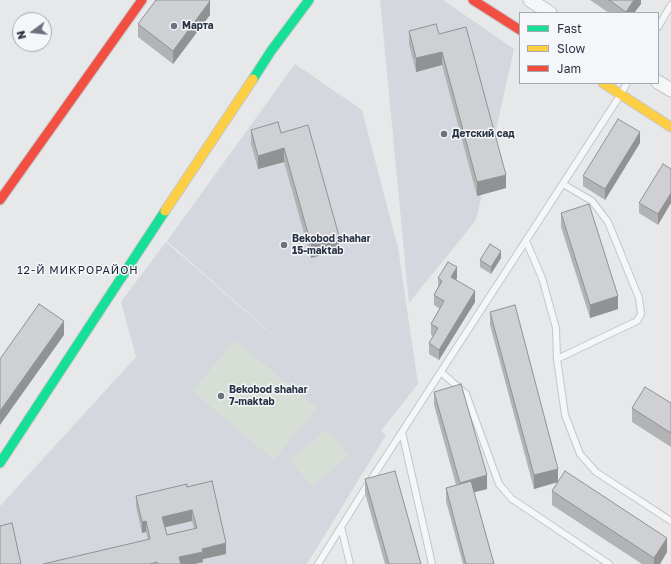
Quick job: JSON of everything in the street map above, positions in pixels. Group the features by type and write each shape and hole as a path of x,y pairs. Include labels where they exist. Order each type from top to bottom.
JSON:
{"street":[{"path":"0,200 142,0"},
{"path":"0,463 271,51 309,0"},
{"path":"473,0 519,29"},
{"path":"530,0 548,12"},
{"path":"659,83 671,90"},
{"path":"605,84 671,127"}],"lane":[{"path":"659,25 671,5"},
{"path":"318,564 626,84"},
{"path":"557,359 637,321 641,314 639,298 608,222 592,201 563,184"},
{"path":"526,241 542,278 556,328 557,359 565,415 580,454 596,472 671,521"},
{"path":"441,372 466,394 499,484 512,499 609,564"},
{"path":"402,432 432,564"},
{"path":"341,527 350,564"}],"shaded area":[{"name":"Детский сад","path":"380,0 443,0 514,49 476,220 409,303"},
{"path":"295,64 362,110 398,248 418,384 381,431 386,435 307,564 0,564 0,506 136,357 121,302 166,242 315,372 167,241"},
{"path":"235,340 317,408 274,460 192,391"},
{"path":"326,429 349,455 313,487 290,461"}],"building":[{"name":"Марта","path":"156,0 210,1 173,51 138,24"},
{"path":"609,0 634,0 626,12"},
{"path":"436,24 439,34 466,27 506,175 477,182 442,52 416,58 409,31"},
{"path":"618,119 640,132 605,189 583,176"},
{"path":"278,122 281,133 308,125 339,236 311,244 284,148 258,156 251,130"},
{"path":"663,164 671,169 671,193 658,214 639,203"},
{"path":"589,204 618,296 590,305 561,213"},
{"path":"490,244 501,251 491,267 480,260"},
{"path":"448,262 457,267 451,277 475,291 439,350 429,343 438,328 431,324 444,301 434,295 442,281 438,278"},
{"path":"39,304 64,321 0,411 0,359"},
{"path":"515,305 558,469 534,475 490,312"},
{"path":"461,384 487,475 460,483 434,392"},
{"path":"645,387 671,403 671,433 632,408"},
{"path":"395,471 421,564 389,564 365,479"},
{"path":"565,471 667,538 654,558 552,491"},
{"path":"212,481 226,543 202,549 203,552 179,557 181,564 157,564 157,562 150,564 43,564 150,539 146,521 142,522 136,496 187,484 187,487","holes":["192,510 197,528 167,535 162,517"]},
{"path":"471,481 494,564 466,564 446,488"},
{"path":"12,523 21,564 0,564 0,526"}],"traffic: fast":[{"path":"253,79 271,51 309,0"},
{"path":"0,463 165,211"}],"traffic: slow":[{"path":"165,211 253,79"},
{"path":"605,84 671,127"}],"traffic: jam":[{"path":"0,200 142,0"},
{"path":"473,0 519,29"}],"place":[{"name":"Марта","path":"174,26"},
{"name":"Детский сад","path":"444,134"},
{"name":"Bekobod shahar 15-maktab","path":"284,245"},
{"name":"Bekobod shahar 7-maktab","path":"221,396"}],"district":[{"name":"12-Й МИКРОРАЙОН","path":"78,271"}]}
